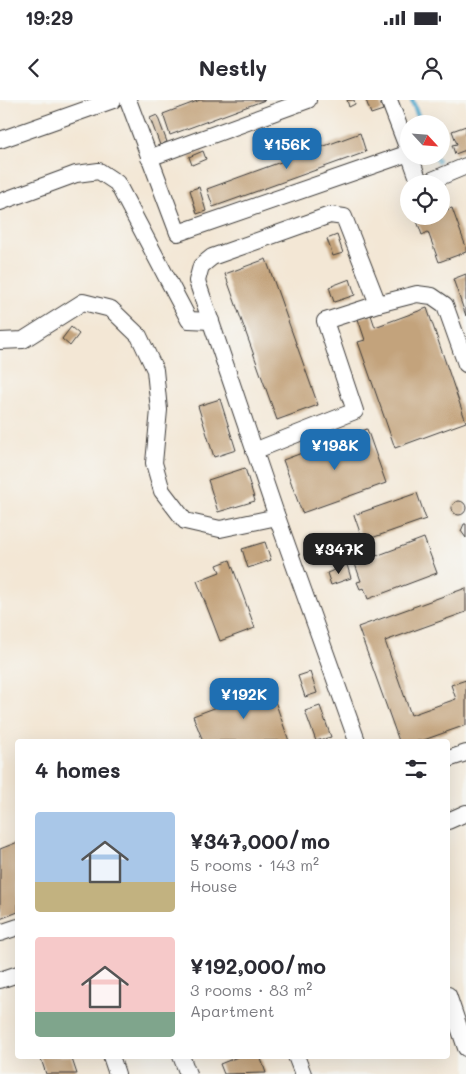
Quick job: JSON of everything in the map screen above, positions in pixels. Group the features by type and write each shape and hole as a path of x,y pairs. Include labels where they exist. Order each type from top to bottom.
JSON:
{"street":[{"path":"0,140 113,100"},
{"path":"128,100 178,233 400,157"},
{"path":"149,158 308,100"},
{"path":"389,100 400,130"},
{"path":"444,175 466,166"},
{"path":"0,202 76,174 99,171 117,183 189,320 211,321"},
{"path":"356,739 277,517 197,281 201,266 212,257 330,216 344,217 378,304"},
{"path":"254,450 355,412 325,321 417,294 432,296 444,305 466,364"},
{"path":"0,341 23,340 83,302 111,309 139,336 156,370 159,410 154,463 162,491 185,521 220,529 277,517"},
{"path":"466,741 466,746"},
{"path":"450,758 466,753"},
{"path":"450,820 466,813"},
{"path":"0,933 15,927"},
{"path":"0,980 15,975"},
{"path":"450,1001 466,1048"},
{"path":"112,1059 117,1074"},
{"path":"182,1059 188,1074"},
{"path":"297,1059 303,1074"}],"building":[{"path":"200,100 265,100 170,135 163,114"},
{"path":"347,100 354,100 355,104 349,107"},
{"path":"366,100 379,100 383,110 371,114"},
{"path":"157,115 167,142 160,145 150,118"},
{"path":"466,126 466,150 455,154 452,145 457,144 452,131"},
{"path":"360,133 366,152 213,207 207,189"},
{"path":"203,151 206,159 192,165 189,157"},
{"path":"199,187 206,211 197,214 190,190"},
{"path":"452,208 466,247 466,252 439,262 428,232 422,235 418,225 450,225 450,209"},
{"path":"337,235 343,253 333,256 327,239"},
{"path":"266,259 318,405 277,420 225,274"},
{"path":"466,274 466,316 453,279"},
{"path":"350,279 355,295 334,302 329,287"},
{"path":"427,308 466,422 395,448 358,342 365,340 358,319 371,315 375,327"},
{"path":"71,327 79,334 70,346 62,339"},
{"path":"220,399 236,450 214,457 198,406"},
{"path":"367,429 386,483 302,513 283,460"},
{"path":"245,468 255,501 218,512 208,480"},
{"path":"417,493 426,519 363,541 354,515"},
{"path":"459,501 464,503 466,508 464,513 459,515 454,513 452,508 454,503"},
{"path":"464,524 466,524 466,538 461,531"},
{"path":"424,538 437,573 368,599 364,588 360,589 357,582 361,581 355,564"},
{"path":"265,542 271,560 248,568 242,549"},
{"path":"230,560 255,628 220,641 197,581 220,572 217,565"},
{"path":"347,565 351,578 331,585 327,573"},
{"path":"466,588 466,612 385,641 411,715 456,699 451,685 466,680 466,725 427,739 398,739 358,627"},
{"path":"310,672 317,693 305,697 298,676"},
{"path":"270,687 288,739 202,739 193,716"},
{"path":"320,706 331,737 315,739 305,711"},
{"path":"15,843 15,913 0,919 0,849"},
{"path":"41,1059 72,1059 77,1074 46,1074"},
{"path":"232,1059 261,1059 266,1073 224,1074 220,1064"}],"waterway":[{"path":"412,100 418,115"}]}
